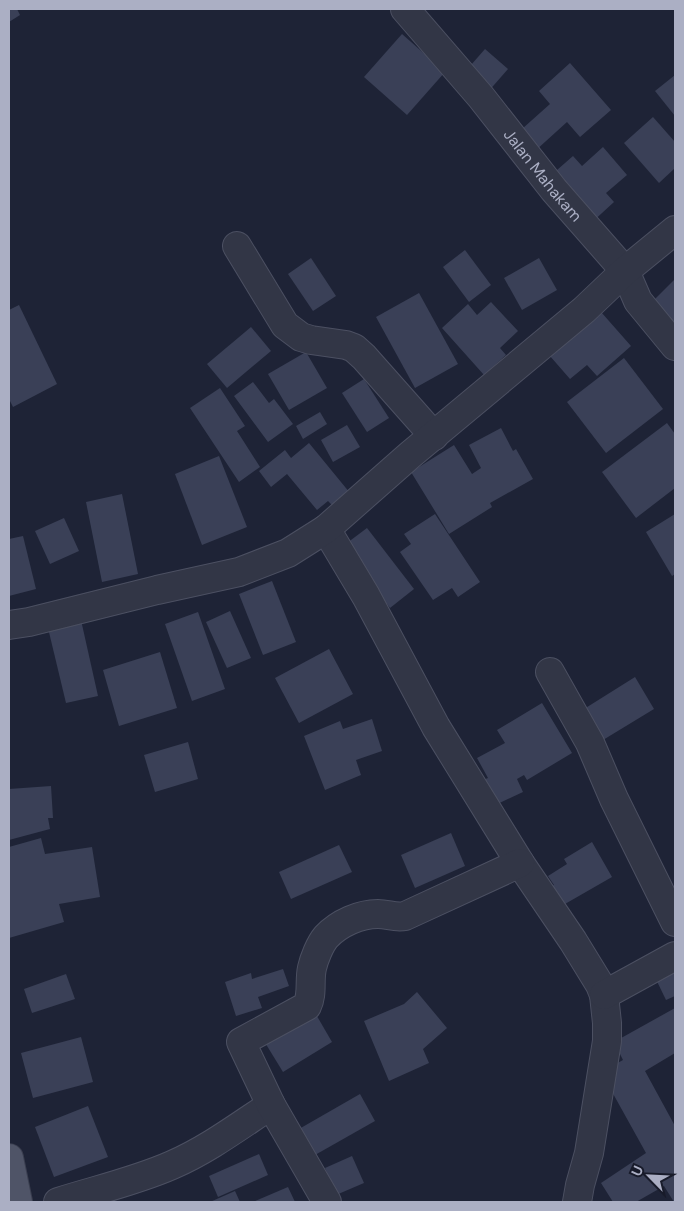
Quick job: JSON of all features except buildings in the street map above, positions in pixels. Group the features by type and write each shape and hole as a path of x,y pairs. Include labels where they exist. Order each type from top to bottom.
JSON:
{"main road":[{"path":"9,1158 18,1202"}],"street":[{"name":"Jalan Mahakam","path":"405,9 481,97 554,190 625,271 638,301 675,346"},
{"path":"9,625 30,622 157,590 239,572 288,553 326,529 362,496 584,310 625,271 675,230"},
{"path":"237,246 285,325 301,337 354,348 364,356 434,436"},
{"path":"326,529 366,596 436,727 520,863 590,968 604,995 607,1041 590,1144 578,1202"},
{"path":"550,672 590,743 614,800 675,922"},
{"path":"327,1202 271,1106 236,1032 307,1006 311,994 312,967 326,937 351,920 379,914 405,916 520,863"},
{"path":"604,995 675,956"},
{"path":"58,1202 174,1165 271,1106"}]}
